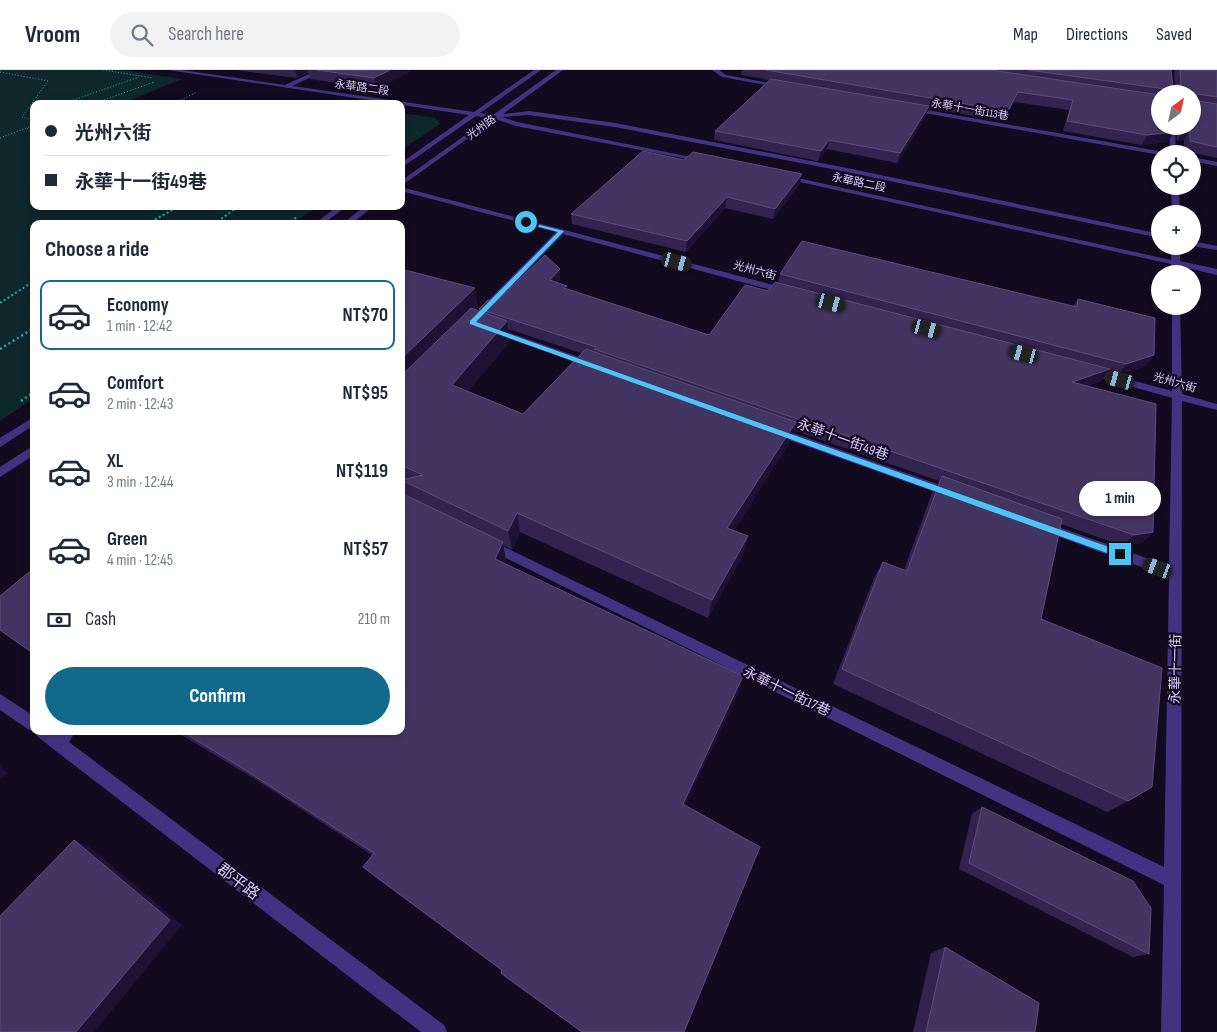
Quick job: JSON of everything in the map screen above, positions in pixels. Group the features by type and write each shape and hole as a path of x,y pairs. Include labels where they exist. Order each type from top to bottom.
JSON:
{"street":[{"name":"永華路二段","path":"172,70 374,100"},
{"path":"285,87 323,70"},
{"name":"光州路","path":"405,163 538,70"},
{"name":"光州路","path":"405,181 560,70"},
{"path":"715,70 724,76 792,88"},
{"name":"永華路二段","path":"405,105 495,117 516,124 715,162"},
{"name":"永華十一街113巷","path":"900,107 1151,152"},
{"name":"永華路二段","path":"495,117 529,113 635,129 847,170 1151,234"},
{"path":"1201,161 1217,164"},
{"name":"永華路二段","path":"771,174 1217,272"},
{"name":"光州六街","path":"405,190 792,293"},
{"path":"324,220 337,210"},
{"path":"351,220 365,210"},
{"path":"562,231 472,322 603,369"},
{"path":"1201,245 1217,248"},
{"path":"1175,255 1175,262"},
{"name":"永華十一街","path":"1171,1032 1178,395 1176,315"},
{"name":"光州六街","path":"1081,370 1217,407"},
{"path":"0,443 30,423"},
{"name":"永華十一街49巷","path":"763,426 960,497"},
{"path":"0,473 30,452"},
{"path":"1035,524 1176,574"},
{"name":"永華十一街17巷","path":"473,537 1172,880"},
{"path":"0,700 30,722"},
{"name":"郡平路","path":"63,737 437,1032"}],"path":[{"path":"103,70 160,79 104,100"},
{"path":"0,72 48,81 33,100"},
{"path":"73,100 140,76"},
{"path":"181,100 200,91"},
{"path":"30,105 22,117 30,119"},
{"path":"0,138 30,127"},
{"path":"27,128 30,132"},
{"path":"154,220 172,210"},
{"path":"220,220 233,210"},
{"path":"0,303 30,284"},
{"path":"0,349 30,330"}],"green space":[{"path":"0,70 123,70 182,79 131,100 30,100 30,210 312,210 298,220 30,220 30,401 0,421"},
{"path":"405,114 435,118 440,124 405,147"}],"building":[{"path":"317,70 390,70 374,78"},
{"path":"766,70 991,70 1151,94 1151,135 1067,121 1073,100 1018,92 1008,111"},
{"path":"1028,70 1171,70 1173,85 1151,85 1151,87"},
{"path":"1180,70 1217,70 1217,97 1201,94 1201,85 1177,85 1181,84"},
{"path":"771,79 929,106 900,153 829,140 821,151 715,131"},
{"path":"1201,101 1217,104 1217,147 1190,141 1190,135 1201,135"},
{"path":"643,151 684,160 693,152 802,174 775,209 727,197 687,241 571,214"},
{"path":"802,241 1077,307 1078,299 1155,318 1154,355 1126,364 780,274"},
{"path":"545,255 560,269 550,280 567,286 564,288 709,335 745,285 768,291 775,282 1110,369 1072,382 1156,404 1153,532 1134,535 594,349 596,347 479,309 488,300 496,302"},
{"path":"405,270 475,288 405,355"},
{"path":"471,308 507,321 452,385 523,414 586,349 796,422 727,528 748,536 712,600 517,513 508,531 405,482 405,479 423,475 405,467 405,372"},
{"path":"942,476 1062,519 1041,619 1162,668 1152,787 1128,801 842,669 883,562 907,571"},
{"path":"405,495 503,542 495,559 743,676 683,804 760,847 684,1032 582,1032 501,973 502,970 363,867 374,853 188,735 405,735"},
{"path":"30,571 30,651 0,630 0,596"},
{"path":"982,807 1133,881 1151,908 1149,954 969,863"},
{"path":"74,840 170,920 76,1032 0,1032 0,916"},
{"path":"945,947 1039,1003 1035,1032 926,1032"}],"route":[{"path":"526,222 562,231 472,322 1120,554"}]}
